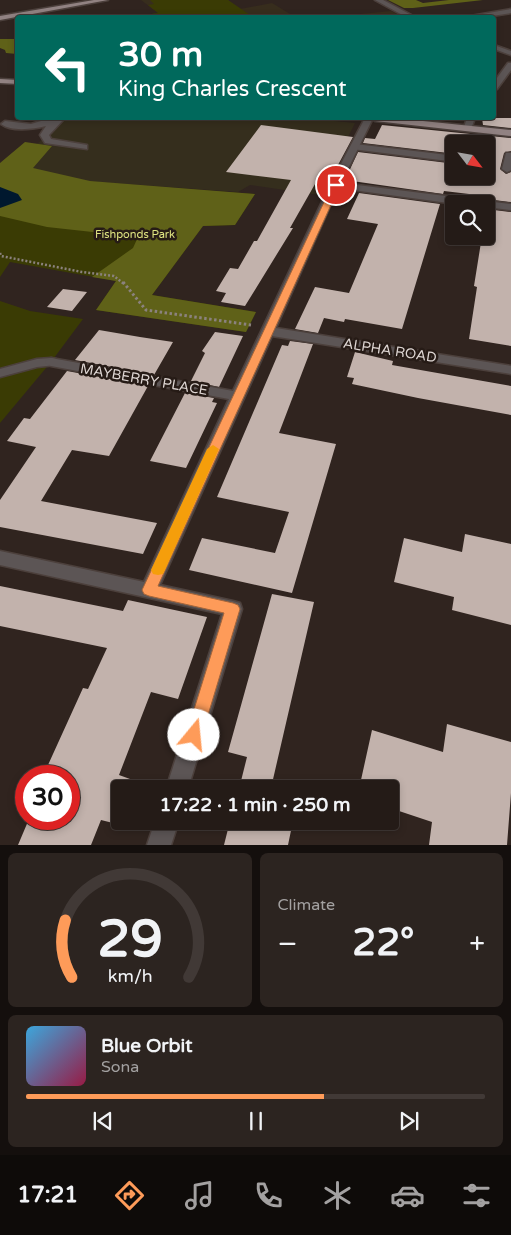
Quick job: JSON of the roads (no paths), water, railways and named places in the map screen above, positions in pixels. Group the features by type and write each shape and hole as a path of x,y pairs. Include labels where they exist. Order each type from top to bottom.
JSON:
{"main road":[{"path":"18,15 105,0"},
{"path":"0,18 15,15"},
{"path":"0,81 15,82"},
{"path":"394,120 511,133"}],"street":[{"path":"382,3 408,15"},
{"path":"483,15 511,11"},
{"path":"496,48 511,53"},
{"path":"496,84 511,65"},
{"path":"5,124 28,128 48,124 54,120"},
{"path":"59,120 44,135 48,141 84,147"},
{"path":"149,590 237,396 368,120"},
{"path":"468,128 471,120"},
{"path":"355,147 445,158"},
{"path":"507,169 509,155"},
{"path":"336,185 445,199"},
{"path":"495,205 511,207"},
{"name":"ALPHA ROAD","path":"268,331 511,370"},
{"name":"MAYBERRY PLACE","path":"0,373 37,363 52,362 237,396"},
{"path":"0,558 233,609 180,780"},
{"path":"159,845 164,830"}],"water":[{"path":"0,187 18,194 22,200 0,208"}],"park label":[{"name":"Fishponds Park","path":"135,234"}]}
